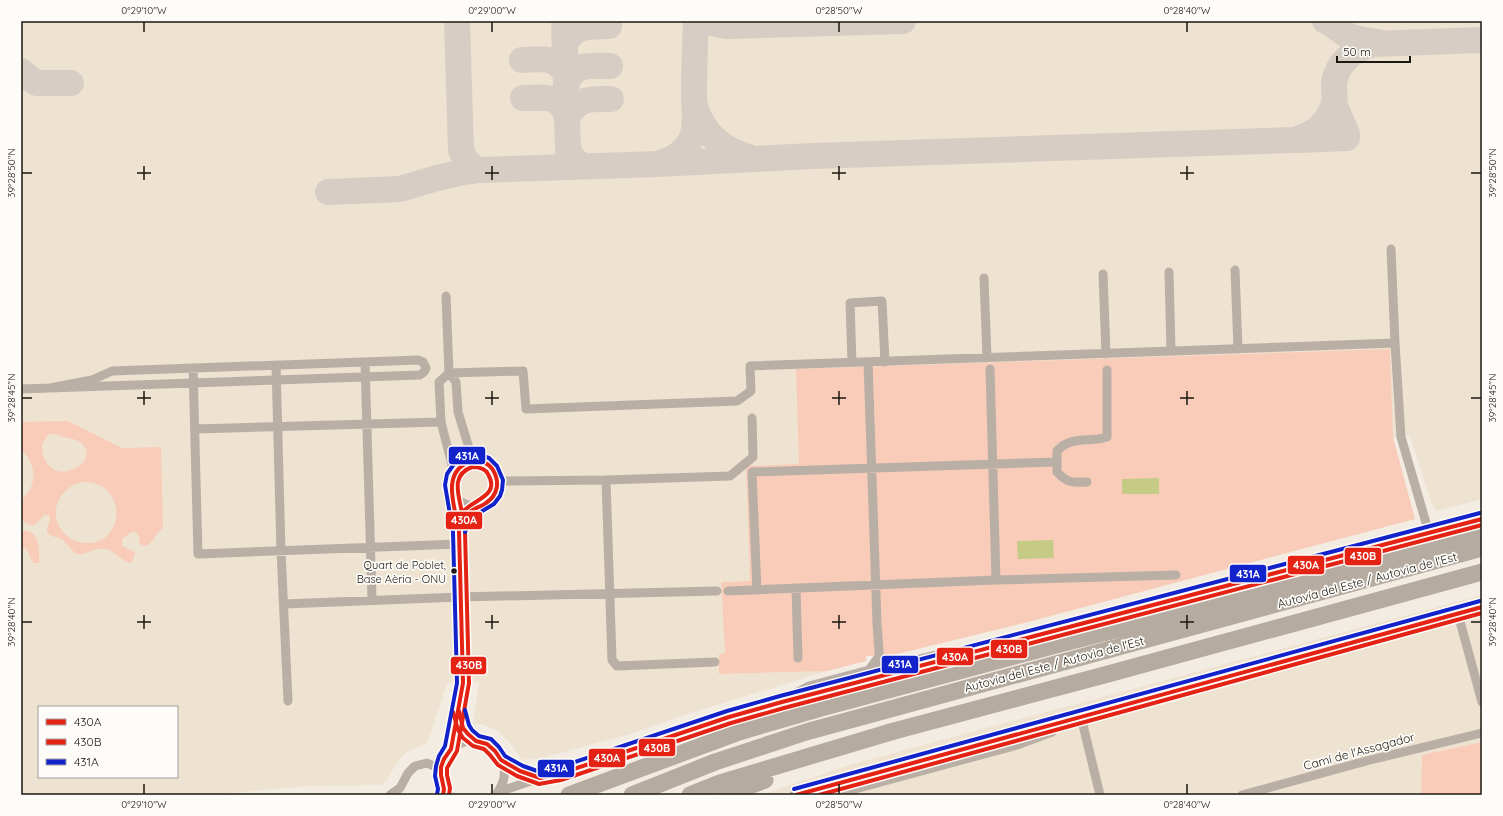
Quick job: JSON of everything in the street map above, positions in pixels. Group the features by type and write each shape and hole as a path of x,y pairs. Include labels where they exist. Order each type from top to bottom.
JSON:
{"highway":[{"path":"569,795 739,732 821,708 1190,611 1326,573 1482,536"},
{"name":"Autovía del Este / Autovia de l'Est","path":"632,795 715,762 806,732 1482,548"},
{"name":"Autovía del Este / Autovia de l'Est","path":"690,795 727,780 894,731 969,712 1482,572"},
{"path":"726,795 782,774 899,740 969,712"},
{"path":"588,795 651,764"}],"street":[{"path":"1391,249 1401,437 1429,533"},
{"path":"1235,270 1238,349"},
{"path":"1169,272 1171,351"},
{"path":"1103,274 1106,354"},
{"path":"984,278 987,358"},
{"path":"446,296 448,373 456,382 458,412 473,461"},
{"path":"852,362 850,303 882,301 885,362"},
{"path":"454,473 441,418 440,382 448,373 523,371 526,409 737,401 751,391 750,366 1395,343"},
{"path":"21,389 112,386 420,375 426,368 423,362 418,360 112,371 92,380 50,388"},
{"path":"365,362 372,600"},
{"path":"868,362 880,666 877,677"},
{"path":"276,365 288,701"},
{"path":"193,368 198,554 459,544"},
{"path":"990,369 996,580"},
{"path":"1087,482 1072,483 1063,479 1057,472 1057,451 1062,445 1073,441 1101,439 1107,437 1107,370"},
{"path":"112,371 110,378 112,386"},
{"path":"195,429 366,424 441,418 458,412"},
{"path":"497,481 606,480 730,476 753,457 752,418"},
{"path":"451,749 463,683 459,531 451,486 454,473 462,464 473,461 487,464 496,474 497,488 495,495 490,500 470,512 459,531"},
{"path":"757,590 752,472 1056,462"},
{"path":"606,480 612,660 617,666 715,662"},
{"path":"453,493 463,504 478,506"},
{"path":"496,793 540,778 581,767 729,717 782,702 1482,519"},
{"path":"728,591 876,584 1176,575"},
{"path":"796,588 798,658"},
{"path":"284,604 460,597 717,591"},
{"path":"796,795 1482,607"},
{"path":"1458,614 1479,678 1482,702"},
{"path":"879,656 890,665 894,665 948,652 998,645"},
{"path":"782,702 809,686 869,670 875,664 879,656"},
{"path":"459,711 463,728 476,741"},
{"path":"1081,717 1100,795"},
{"path":"832,795 1017,745 1052,732 1057,724"},
{"name":"Camí de l'Assagador","path":"1242,795 1370,760 1482,733"},
{"path":"446,793 441,780 440,768 446,755 451,749 463,743 476,741 487,744 495,751 501,760 504,768 504,776 502,784 496,793"},
{"path":"501,760 520,771 540,778"},
{"path":"390,795 400,788 408,773 415,766 427,763 440,768"}],"shaded area":[{"path":"21,21 1482,21 1482,499 1436,511 1431,502 1410,436 1393,437 1390,349 797,369 799,465 746,467 750,581 721,582 725,654 719,654 719,674 827,671 684,715 627,735 544,757 522,760 508,740 500,733 481,724 473,724 479,682 447,683 427,744 404,754 387,780 381,785 308,786 222,794 21,795"},
{"path":"1390,349 1393,437 1415,519 1028,622 893,655 866,656 866,661 827,671 719,674 719,654 725,653 721,582 750,581 746,466 799,464 796,369"},
{"path":"68,421 122,448 161,447 163,528 150,544 144,546 140,544 139,536 136,532 131,532 122,539 122,546 135,552 131,563 124,561 112,551 105,549 97,549 83,554 76,554 62,539 47,533 50,519 49,515 44,515 34,525 21,519 21,500 27,495 33,482 33,468 26,455 21,450 21,422","holes":["50,434 56,434 74,439 84,445 86,449 86,456 83,463 69,471 60,471 52,468 46,462 42,447 44,440","82,482 97,484 108,491 114,501 116,513 114,524 108,534 98,541 84,543 77,542 68,537 57,522 56,507 59,500 68,489"]},
{"path":"1159,478 1159,494 1122,494 1122,479"},
{"path":"21,531 27,531 35,536 39,552 39,563 33,563 26,548 21,551"},
{"path":"1053,540 1054,558 1018,559 1017,541"},
{"path":"1482,595 1482,742 1422,755 1421,795 761,795 849,765"},
{"path":"1482,742 1482,795 1421,795 1422,755"}],"taxiway":[{"path":"457,21 461,150 464,157 472,167 478,170"},
{"path":"564,21 568,150 575,161 584,166"},
{"path":"660,163 679,154 689,142 694,132 696,21"},
{"path":"709,21 726,26 903,21"},
{"path":"1325,21 1351,37 1382,43"},
{"path":"565,44 573,33 578,30 589,27 609,26"},
{"path":"328,192 400,189 437,178 478,170 658,164 813,156 1295,140 1315,131 1328,117 1335,100 1334,82 1336,75 1339,68 1353,53 1372,44 1482,40"},
{"path":"522,60 542,59 553,61 563,69 566,76"},
{"path":"566,85 573,72 578,69 589,66 610,66"},
{"path":"21,71 36,83 71,83"},
{"path":"523,98 545,98 556,101 564,110 567,118"},
{"path":"567,118 571,111 580,103 591,99 611,99"},
{"path":"1299,140 1347,138 1347,134 1334,103"},
{"path":"695,106 703,124 715,139 730,150 749,157"}],"transit line":[{"name":"431A","path":"437,794 438,789 435,776 436,766 439,756 445,746 457,683 453,532 445,485 447,474 454,464 461,458 469,455 480,455 489,458 497,466 503,480 502,490 500,496 494,504 474,516 465,532"},
{"name":"430A","path":"471,461 484,462 491,467 497,479 497,488 490,500 472,510 468,514 459,531 453,501 453,481 455,473 461,466 471,461"},
{"name":"430B","path":"472,467 482,468 487,472 491,482 491,488 484,497 462,513 458,493 458,480 465,471 472,467"},
{"name":"431A","path":"465,710 469,725 479,736 491,739 505,756 523,766 540,772 557,768 727,711 780,696 1480,513"},
{"name":"430A","path":"459,711 463,728 476,741 487,744 495,751 501,760 520,771 540,778 559,774 729,717 782,702 1482,519"},
{"name":"430B","path":"453,712 458,730 463,738 473,746 484,749 498,765 517,776 539,784 561,780 731,723 784,708 1482,525"},
{"name":"430A","path":"443,795 444,789 441,767 444,759 451,749 463,683 459,531"},
{"name":"430B","path":"449,795 450,788 447,768 457,751 469,683 465,532"},
{"name":"431A","path":"794,789 1480,601"},
{"name":"430A","path":"796,795 1482,607"},
{"name":"430B","path":"819,795 1482,613"}],"place":[{"name":"Quart de Poblet, Base Aèria - ONU","path":"454,571"}]}
